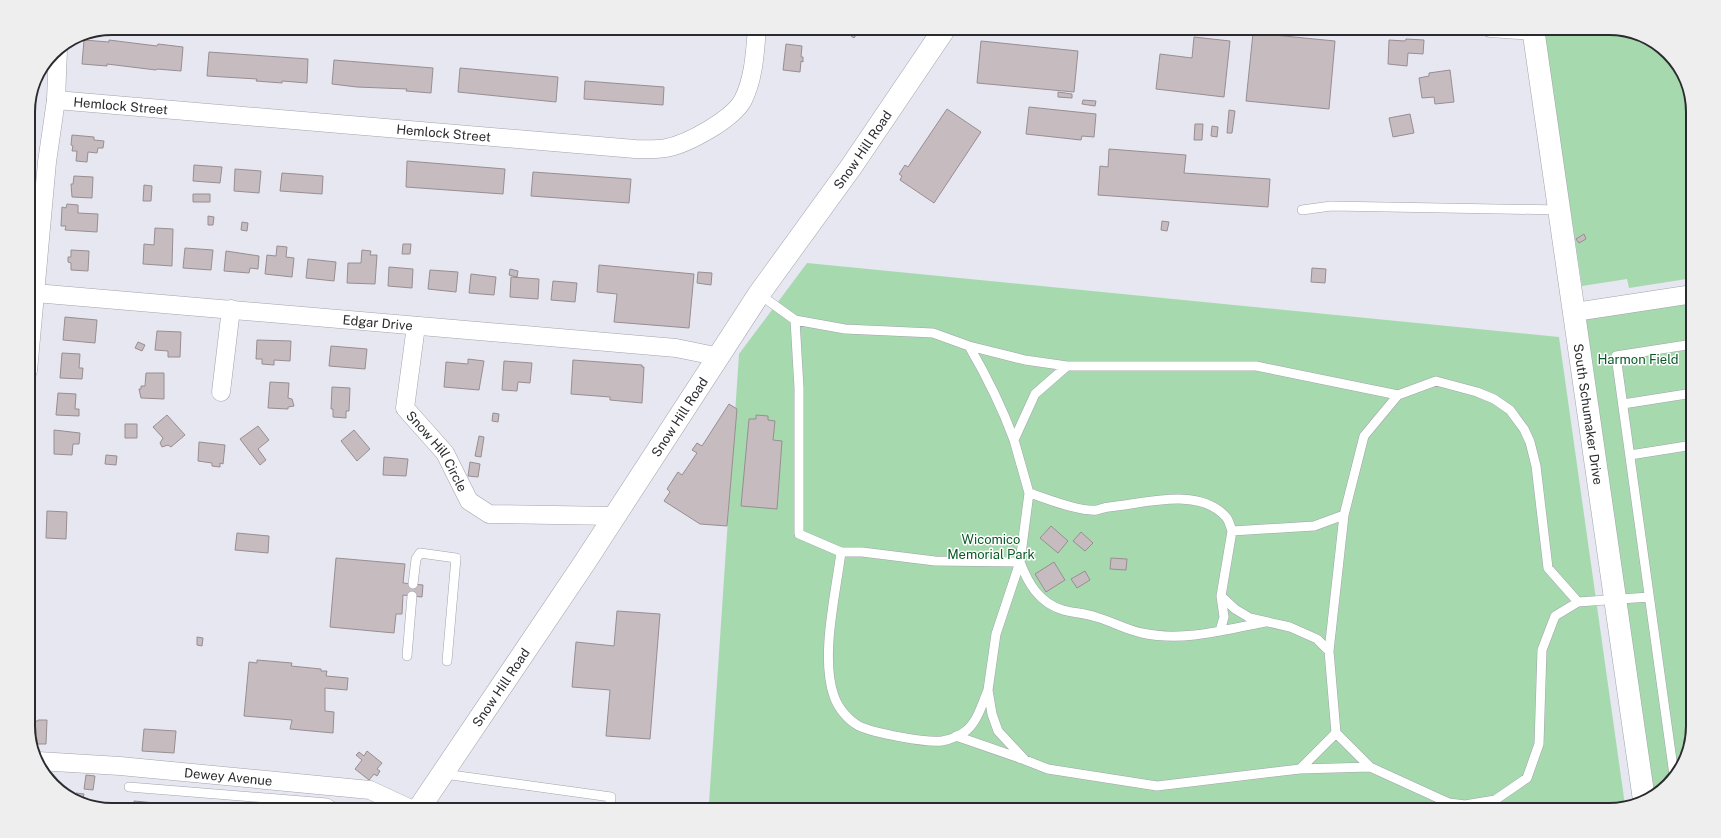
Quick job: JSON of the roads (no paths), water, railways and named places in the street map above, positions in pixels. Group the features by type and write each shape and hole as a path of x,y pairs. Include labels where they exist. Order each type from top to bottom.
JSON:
{"main road":[{"name":"Snow Hill Road","path":"423,803 444,774 720,357 759,294 851,167 940,35"},
{"name":"South Schumaker Drive","path":"1534,35 1575,312 1643,795"}],"street":[{"name":"Hemlock Street","path":"56,100 636,149 666,148 704,134 720,122 742,101 753,70 757,35"},
{"path":"35,293 47,162 56,100 58,56"},
{"name":"Edgar Drive","path":"35,293 676,348 720,357"},
{"path":"1575,312 1686,295"},
{"path":"221,392 231,309"},
{"name":"Snow Hill Circle","path":"416,326 405,408 445,453 468,501 489,514 615,516"},
{"name":"Dewey Avenue","path":"44,761 120,766 370,790 398,803"}],"lane":[{"path":"1302,210 1331,206 1560,210"},
{"path":"759,294 795,320 845,329 900,333 933,333 969,346 1025,360 1067,366 1256,366 1398,395"},
{"path":"795,320 799,388 799,534 841,552 862,552 936,561 1020,562"},
{"path":"1673,769 1616,356 1686,345"},
{"path":"841,552 828,664 834,697 846,716 858,725 876,733 942,741 956,736 966,730 976,719 988,690 996,634 1020,562 1029,493 1004,411 988,378 969,346"},
{"path":"1014,440 1035,394 1067,366"},
{"path":"1449,803 1370,767 1336,733 1329,650 1344,514 1364,436 1398,395 1436,381 1477,392 1494,399 1510,410 1524,429 1530,442 1538,480 1548,568 1578,602"},
{"path":"1623,404 1686,394"},
{"path":"1630,455 1686,446"},
{"path":"1029,493 1066,505 1096,510 1172,498 1188,500 1213,507 1227,517 1232,531 1220,596 1224,617 1220,631"},
{"path":"1232,531 1314,526 1344,514"},
{"path":"413,584 416,559 420,553 456,558 447,660"},
{"path":"1020,562 1028,581 1038,595 1050,604 1063,610 1080,612 1101,618 1140,633 1165,637 1220,631 1265,622"},
{"path":"407,656 412,596"},
{"path":"1220,596 1250,618 1290,627 1317,639 1329,650"},
{"path":"1477,803 1495,800 1527,778 1539,744 1542,650 1555,616 1578,602 1615,601 1649,597"},
{"path":"988,690 992,714 998,731 1025,760"},
{"path":"1300,769 1336,733"},
{"path":"956,736 1048,769 1157,786 1300,769 1370,767"},
{"path":"444,774 611,797 610,803"},
{"path":"129,786 327,803"}],"park label":[{"name":"Harmon Field","path":"1638,359"},
{"name":"Wicomico Memorial Park","path":"991,546"}]}
